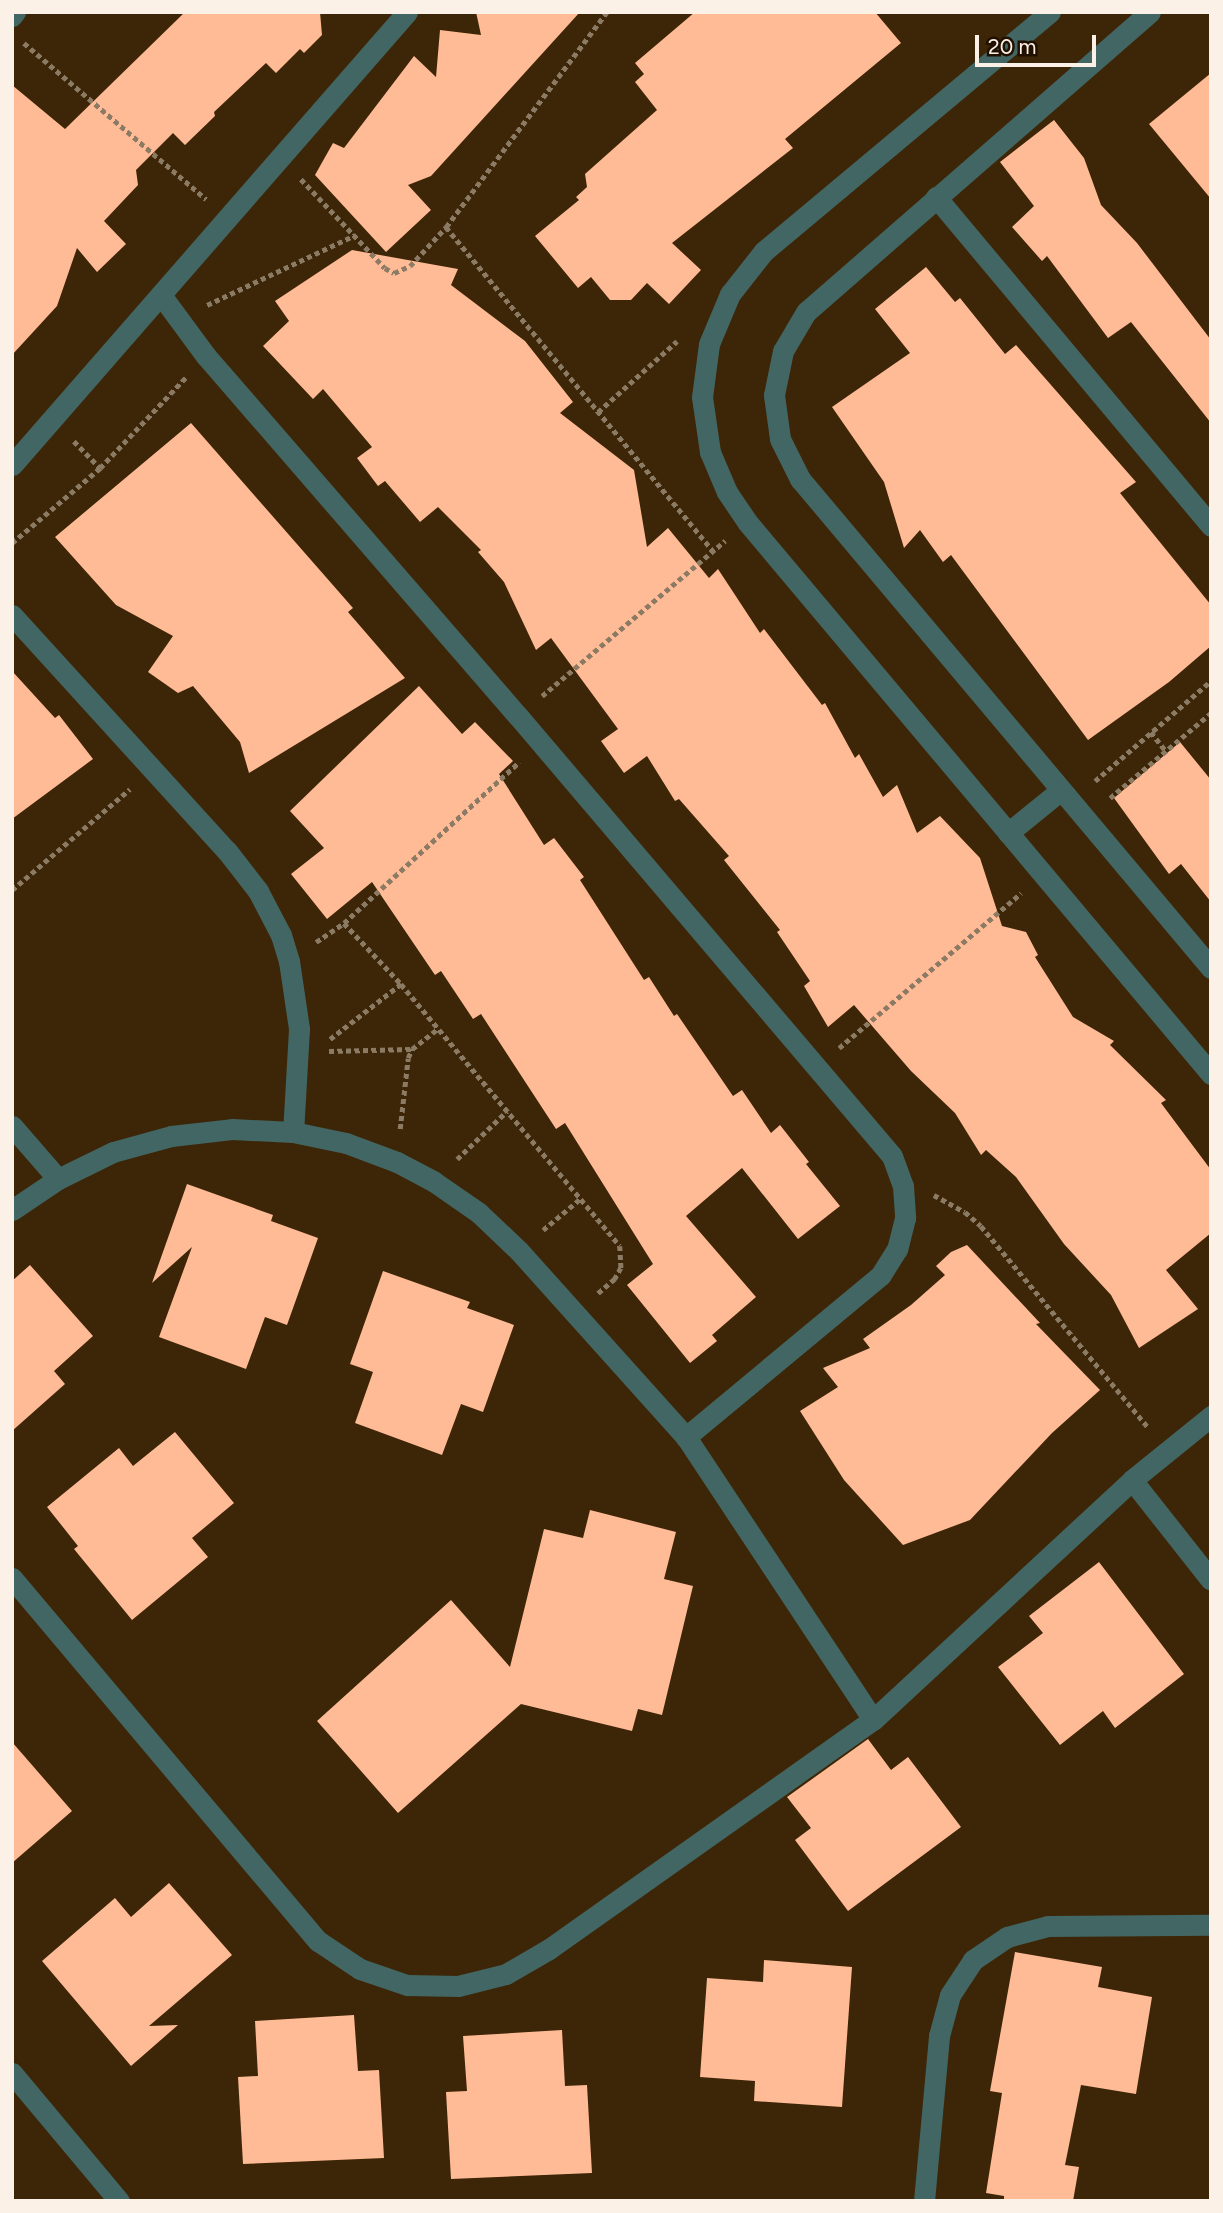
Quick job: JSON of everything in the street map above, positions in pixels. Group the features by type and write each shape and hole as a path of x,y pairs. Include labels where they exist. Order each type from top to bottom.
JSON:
{"street":[{"path":"12,465 407,12"},
{"path":"1050,12 764,251 730,294 709,344 702,397 710,452 727,492 748,523 1211,1074"},
{"path":"1150,12 806,312 783,351 774,395 780,439 800,479 1211,968"},
{"path":"936,197 1211,526"},
{"path":"161,295 206,356 518,716 892,1156 903,1186 905,1218 897,1249 880,1275 686,1437"},
{"path":"12,615 227,851 258,891 281,935 289,961 299,1029 293,1132"},
{"path":"1008,833 1066,795"},
{"path":"12,1126 58,1179"},
{"path":"12,1210 58,1179 113,1152 171,1136 232,1129 293,1132 346,1143 397,1162 433,1181 479,1213 519,1251 686,1437 873,1720"},
{"path":"12,1578 20,1603 318,1941 360,1969 407,1985 458,1986 506,1974 549,1949 873,1720 1132,1480 1211,1416"},
{"path":"1132,1480 1211,1580"},
{"path":"924,2201 939,2035 950,1995 973,1960 1007,1937 1048,1926 1211,1925"},
{"path":"12,2073 119,2201"}],"path":[{"path":"280,158 394,273 411,266 446,226 607,12"},
{"path":"23,42 228,217"},
{"path":"446,226 713,551"},
{"path":"180,318 355,235"},
{"path":"598,412 679,339"},
{"path":"12,542 100,468 206,356"},
{"path":"518,716 748,523"},
{"path":"1066,795 1151,732 1211,681"},
{"path":"1086,819 1211,713"},
{"path":"1151,732 1166,751"},
{"path":"289,961 344,923 540,743"},
{"path":"12,890 152,770"},
{"path":"817,1068 1043,874"},
{"path":"344,923 401,984 620,1246 621,1268 615,1279 575,1313"},
{"path":"297,1065 401,984"},
{"path":"397,1162 406,1069 412,1049 438,1029"},
{"path":"315,1051 412,1049"},
{"path":"433,1181 507,1111"},
{"path":"903,1186 945,1200 981,1227 1168,1451"},
{"path":"519,1251 579,1199"}],"building":[{"path":"185,12 320,12 322,35 304,53 300,49 276,73 266,63 214,112 215,116 185,145 173,133 136,170 138,185 104,221 126,244 97,272 77,248 57,306 12,355 12,85 65,129"},
{"path":"476,12 580,12 431,176 408,185 431,210 386,252 315,175 333,143 344,148 414,56 436,77 440,30 481,35"},
{"path":"695,12 875,12 901,43 785,139 793,148 672,243 701,270 669,304 647,283 631,300 610,300 591,277 578,288 535,236 579,200 576,197 587,187 585,174 657,110 635,82 644,74 635,63"},
{"path":"1211,73 1211,199 1149,124"},
{"path":"1054,120 1084,158 1101,205 1137,243 1211,340 1211,423 1131,322 1108,338 1047,256 1042,261 1012,227 1034,206 1000,162"},
{"path":"352,250 458,269 451,285 525,341 573,402 560,413 634,470 647,547 668,528 709,578 718,569 760,633 764,629 822,705 825,703 855,758 859,754 883,797 897,785 917,833 940,816 980,858 1002,926 1026,932 1038,955 1035,957 1073,1017 1114,1041 1110,1045 1166,1100 1161,1103 1211,1170 1211,1233 1166,1270 1198,1309 1139,1348 1111,1295 1064,1244 1016,1177 986,1150 981,1155 955,1113 911,1071 854,1005 828,1027 804,986 810,981 777,932 780,930 724,860 729,856 679,799 675,801 647,756 624,773 601,741 618,729 551,638 536,650 504,582 478,552 481,550 438,507 420,522 385,481 378,486 357,458 372,447 323,389 313,399 263,346 289,321 275,301"},
{"path":"926,267 955,302 960,298 1005,354 1016,345 1136,482 1120,493 1211,605 1211,646 1169,682 1088,740 951,555 943,562 920,530 904,548 884,482 832,407 910,353 875,309"},
{"path":"191,423 353,608 348,612 405,678 249,773 240,742 193,686 178,693 148,672 173,636 116,605 55,537"},
{"path":"12,671 55,718 59,715 93,759 12,819"},
{"path":"419,686 462,734 475,722 513,761 499,774 544,845 554,838 584,877 580,880 644,980 649,977 733,1096 742,1090 771,1133 780,1125 809,1162 806,1164 840,1206 798,1239 742,1168 686,1216 756,1297 712,1335 717,1341 690,1363 627,1285 653,1264 565,1123 556,1129 481,1014 473,1019 441,971 435,975 372,882 327,919 291,874 324,848 290,811"},
{"path":"1180,742 1211,780 1211,902 1181,864 1169,874 1114,798"},
{"path":"187,1184 273,1215 271,1221 318,1238 287,1325 265,1317 246,1369 159,1337 192,1247 152,1283"},
{"path":"967,1245 1040,1323 1036,1324 1100,1390 1052,1433 970,1520 903,1545 844,1480 800,1411 838,1387 823,1368 870,1348 863,1339 911,1305 945,1275 936,1266 951,1252"},
{"path":"30,1265 93,1336 54,1371 65,1384 12,1431 12,1281"},
{"path":"383,1271 470,1302 467,1308 514,1325 483,1412 461,1404 442,1455 355,1423 373,1372 350,1364"},
{"path":"175,1432 234,1503 192,1538 208,1557 132,1620 74,1549 78,1546 47,1507 119,1448 133,1466"},
{"path":"590,1510 676,1532 664,1579 693,1586 662,1715 638,1709 632,1731 521,1704 398,1813 317,1721 451,1600 510,1667 544,1529 583,1538"},
{"path":"1099,1562 1184,1674 1115,1728 1103,1711 1060,1745 998,1667 1043,1633 1029,1616"},
{"path":"868,1739 891,1770 908,1757 961,1827 848,1911 795,1840 811,1828 787,1797"},
{"path":"12,1742 72,1811 12,1863"},
{"path":"169,1883 232,1955 149,2026 178,2025 131,2066 42,1961 115,1898 131,1917"},
{"path":"1015,1952 1102,1967 1098,1987 1152,1997 1136,2094 1081,2085 1065,2165 1079,2167 1073,2201 1004,2201 1004,2196 986,2193 1002,2093 990,2091"},
{"path":"764,1960 852,1967 842,2107 754,2101 755,2081 700,2077 707,1978 763,1982"},
{"path":"354,2015 358,2071 379,2070 384,2158 243,2164 238,2077 258,2076 255,2021"},
{"path":"562,2030 565,2086 587,2085 592,2173 451,2179 446,2092 467,2091 463,2036"}]}
